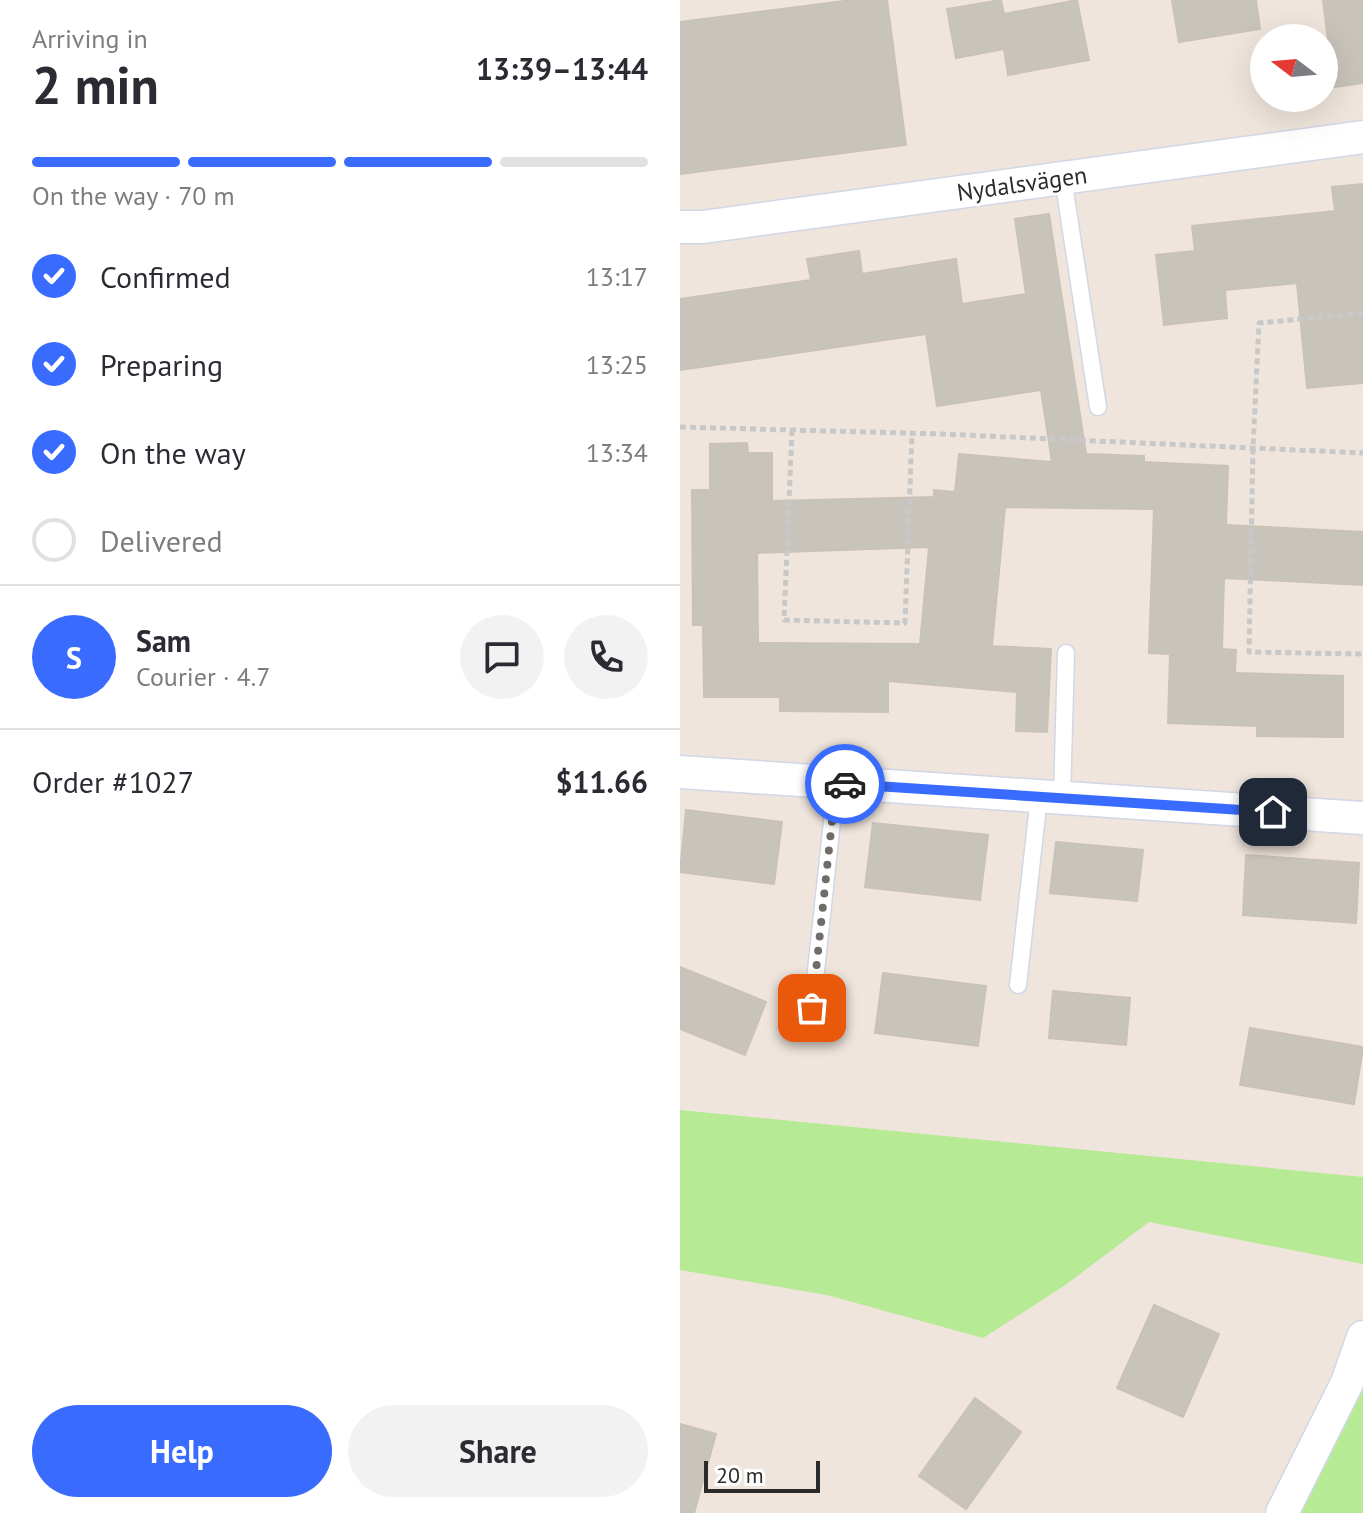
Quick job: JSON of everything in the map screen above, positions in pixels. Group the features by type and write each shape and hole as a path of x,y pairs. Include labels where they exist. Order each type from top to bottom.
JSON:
{"street":[{"name":"Nydalsvägen","path":"680,227 719,225 1363,137"},
{"path":"680,772 1363,818"},
{"path":"1282,1513 1347,1383 1363,1337"}],"lane":[{"path":"1063,178 1098,407"},
{"path":"1018,985 1050,798 1066,653"},
{"path":"812,1008 836,784"}],"path":[{"path":"1363,313 1259,323 1249,652 1363,654"},
{"path":"680,427 912,433 1363,453"},
{"path":"792,430 784,620 905,623 912,433"}],"green space":[{"path":"680,1110 1363,1177 1363,1264 1149,1222 1064,1286 983,1338 827,1295 680,1270"},
{"path":"1363,1337 1363,1513 1282,1513"}],"building":[{"path":"852,0 887,0 906,145 680,174 680,22"},
{"path":"1001,0 1004,14 1077,0 1089,60 1008,75 1004,49 956,58 947,9"},
{"path":"1172,0 1256,0 1259,24 1250,24 1250,31 1179,42"},
{"path":"1323,0 1363,0 1363,83 1338,86 1338,24 1326,24"},
{"path":"1363,184 1363,383 1307,388 1297,283 1225,290 1227,318 1164,325 1156,255 1195,251 1192,226 1335,211 1332,187"},
{"path":"1049,214 1086,454 1144,456 1144,462 1228,466 1226,525 1363,532 1363,585 1224,578 1222,649 1236,650 1235,673 1343,676 1343,737 1257,736 1257,726 1168,723 1170,654 1149,653 1154,509 1005,507 992,646 1051,649 1047,732 1016,731 1017,692 888,681 888,712 780,711 780,697 704,697 703,625 693,625 692,490 710,490 710,444 747,443 748,453 772,453 772,501 934,497 934,490 955,492 959,454 1052,462 1041,390 937,406 926,334 680,370 680,299 811,280 807,259 859,251 862,274 956,259 962,304 1026,294 1015,219","holes":["929,547 920,644 758,643 757,553"]},
{"path":"686,810 782,822 774,884 680,872"},
{"path":"873,823 988,835 980,900 865,887"},
{"path":"1056,842 1143,850 1137,901 1050,893"},
{"path":"1246,855 1359,863 1356,923 1243,915"},
{"path":"680,967 766,1002 745,1055 680,1029"},
{"path":"883,973 986,986 978,1046 875,1033"},
{"path":"1053,991 1130,998 1126,1045 1049,1038"},
{"path":"1250,1028 1363,1047 1354,1104 1240,1085"},
{"path":"1154,1305 1219,1334 1183,1417 1117,1388"},
{"path":"975,1398 1021,1432 966,1509 919,1476"},
{"path":"680,1424 716,1434 694,1513 680,1513"}],"way so far":[{"path":"812,1008 836,784 845,784"}],"route":[{"path":"845,784 1273,812"}]}
